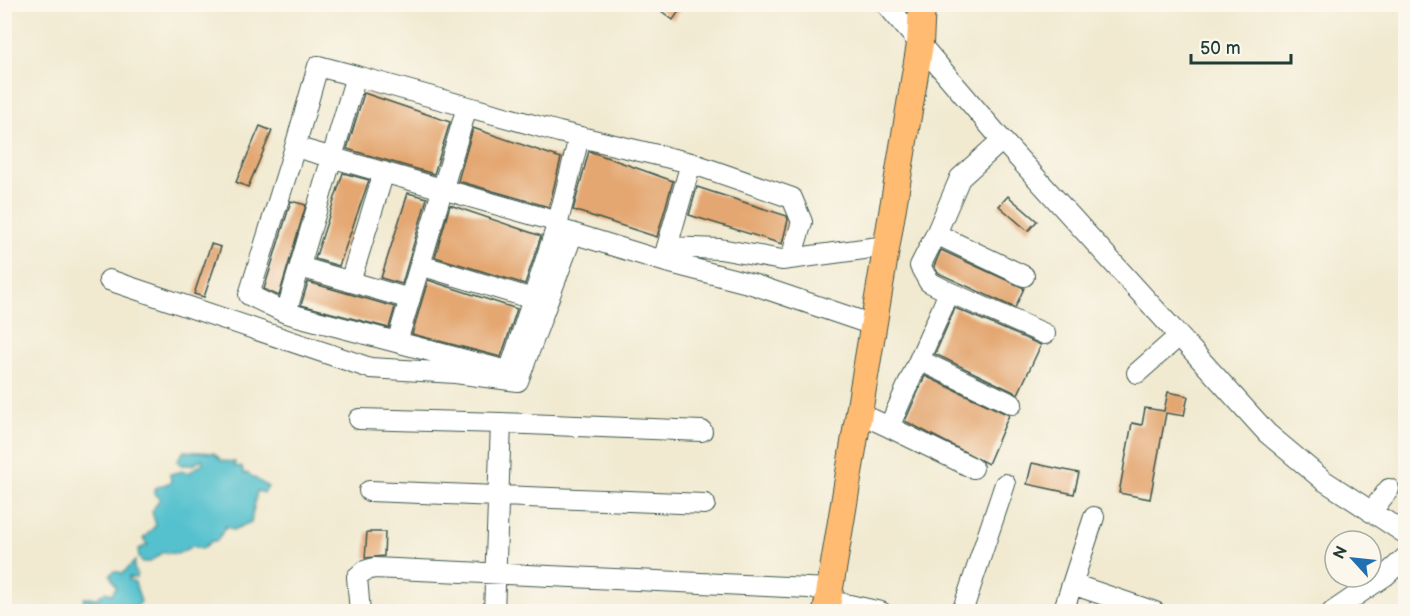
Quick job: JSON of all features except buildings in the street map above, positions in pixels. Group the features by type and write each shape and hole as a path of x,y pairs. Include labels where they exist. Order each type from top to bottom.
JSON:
{"main road":[{"path":"828,600 920,44 922,4"}],"street":[{"path":"886,4 1002,140 1267,433 1323,480 1406,534"},
{"path":"562,228 533,298 511,366 502,370 286,313 249,295 318,66 579,137 690,163 792,198 802,222 791,258"},
{"path":"286,313 356,76"},
{"path":"397,342 467,107"},
{"path":"109,280 370,368 455,373 518,381 562,228 579,137"},
{"path":"1002,140 960,178 920,266 929,282 1045,334"},
{"path":"295,147 444,189 562,228 665,254 873,325"},
{"path":"665,254 690,163"},
{"path":"350,282 384,172"},
{"path":"936,234 1024,276"},
{"path":"665,254 720,249 782,260 886,246"},
{"path":"420,264 533,298"},
{"path":"300,267 410,299"},
{"path":"889,427 949,292"},
{"path":"1137,374 1179,336"},
{"path":"919,360 1012,404"},
{"path":"858,413 973,468"},
{"path":"359,418 702,431"},
{"path":"494,612 501,423"},
{"path":"962,612 1005,484"},
{"path":"1371,512 1389,489"},
{"path":"369,491 499,494 705,504"},
{"path":"1063,612 1094,517"},
{"path":"1332,612 1385,576 1406,557"},
{"path":"360,612 357,577 374,567 496,573 828,600 881,612"},
{"path":"1072,584 1155,612"}],"water":[{"path":"184,451 214,453 222,461 235,462 234,466 242,467 244,474 247,473 268,487 264,493 257,491 251,522 233,530 226,526 217,541 212,541 202,549 193,546 177,554 163,552 150,562 143,562 139,558 138,549 148,545 143,539 156,525 152,512 160,498 154,493 155,488 171,482 170,474 183,471 188,473 203,463 202,459 193,465 181,465 177,461"},
{"path":"135,561 134,568 137,575 136,578 129,577 129,580 135,582 141,602 132,611 96,611 94,604 88,607 83,604 84,598 97,598 105,592 112,594 116,587 110,575 114,571 123,573"}]}
